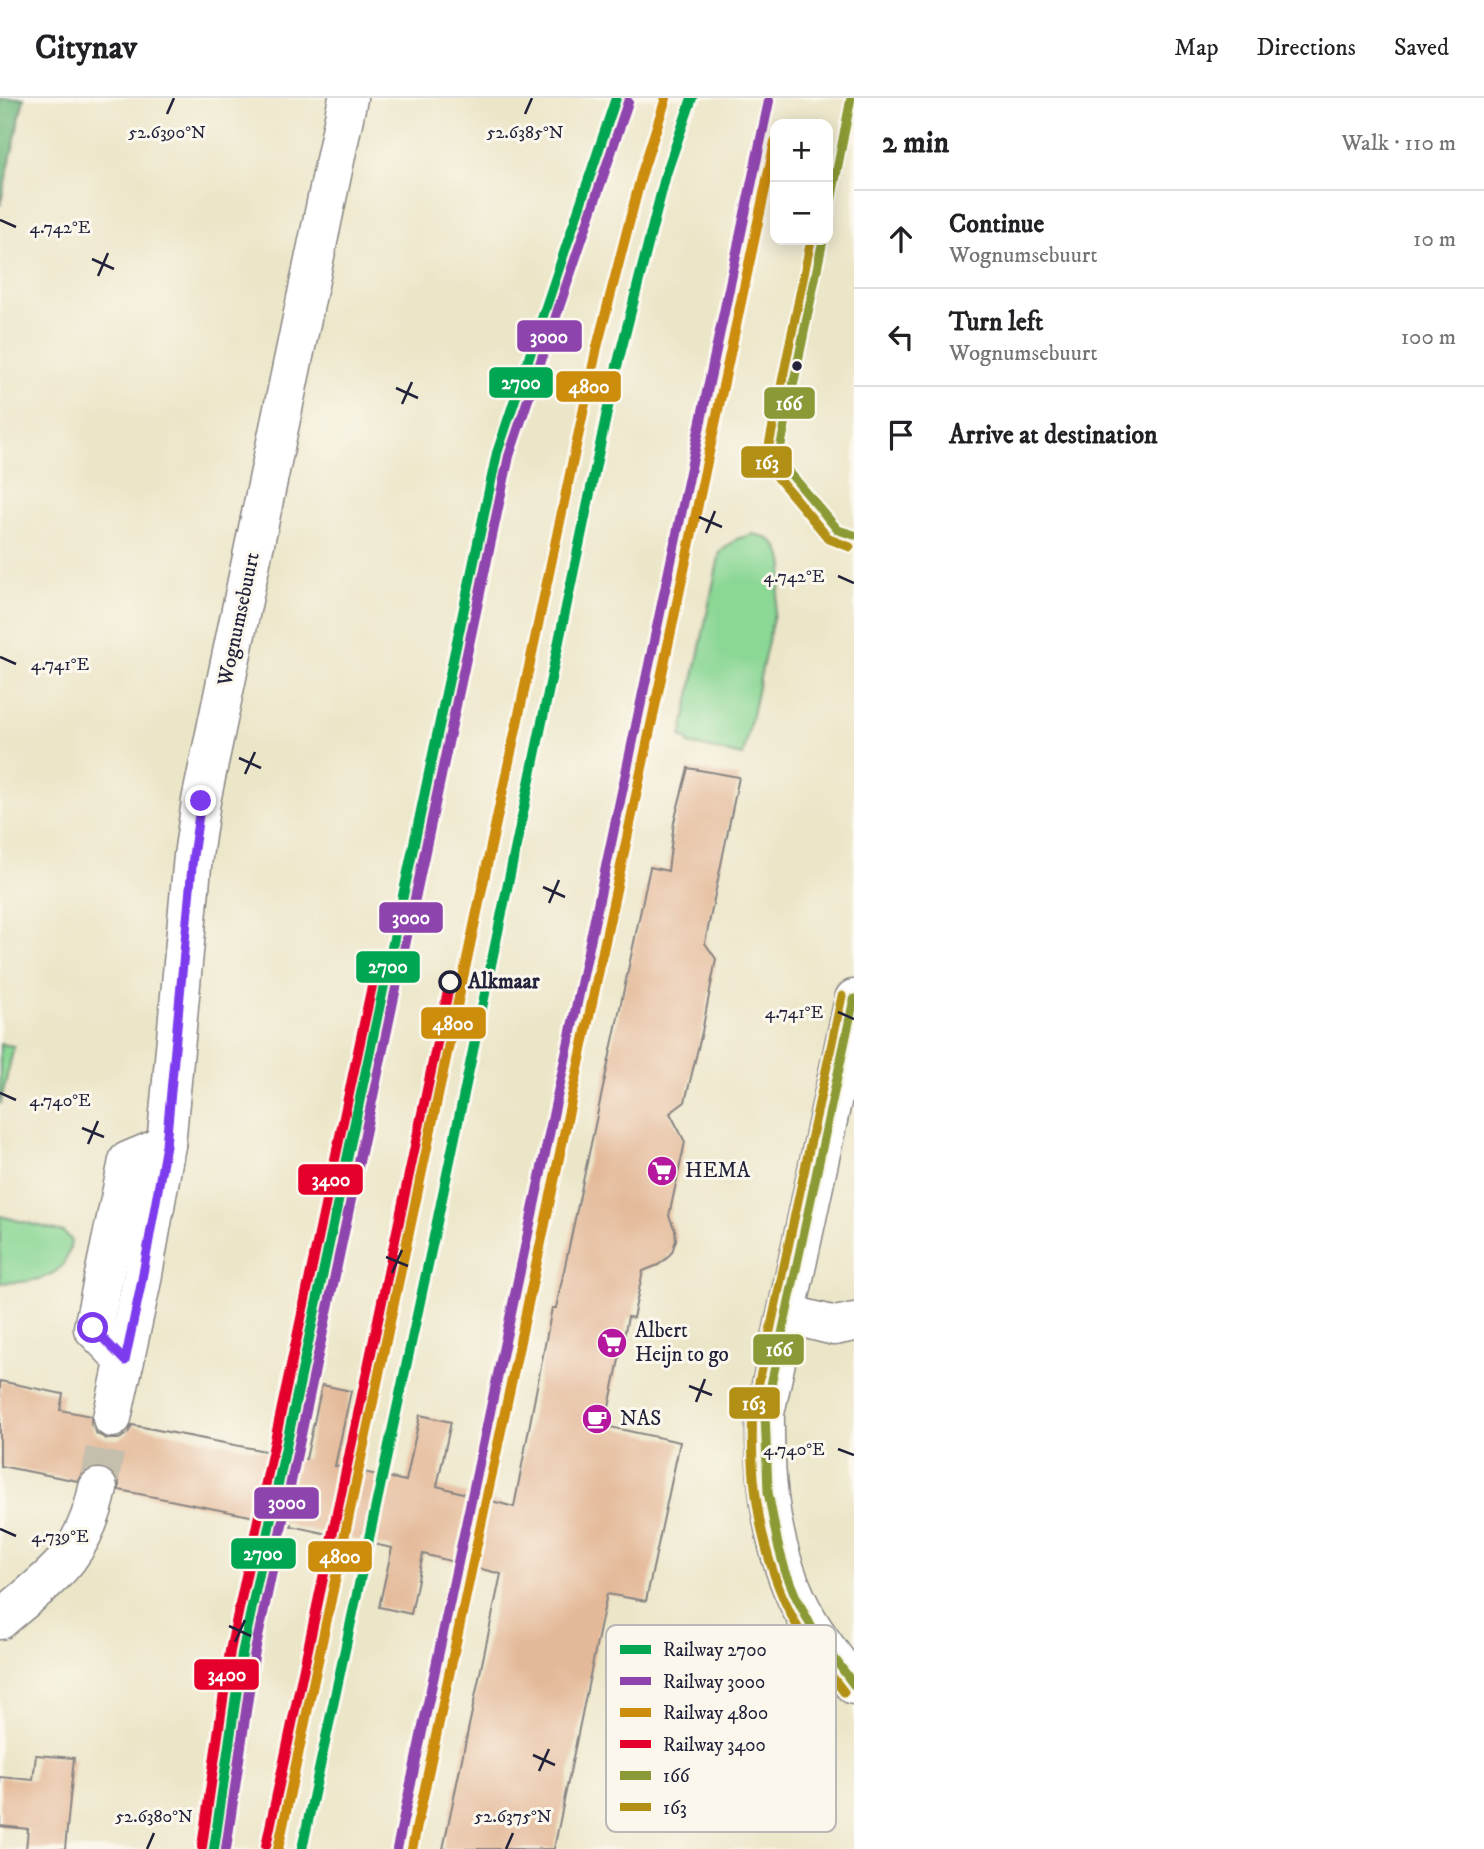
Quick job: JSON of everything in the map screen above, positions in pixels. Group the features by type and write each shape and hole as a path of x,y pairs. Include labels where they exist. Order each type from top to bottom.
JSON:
{"street":[{"name":"Wognumsebuurt","path":"112,1418 166,1145 193,856 201,801 348,98"},
{"path":"811,1625 792,1588 772,1520 764,1455 765,1413 853,1012"},
{"path":"787,1314 835,1326 854,1322"},
{"path":"0,1620 66,1560 83,1532 96,1502 98,1488"},
{"path":"836,1660 854,1685"}],"green space":[{"path":"0,98 24,98 0,206"},
{"path":"753,534 775,544 784,567 743,756 688,744 688,739 681,738 720,552 737,539"},
{"path":"0,1044 14,1046 0,1105"},
{"path":"0,1216 63,1232 71,1240 63,1264 56,1271 36,1280 0,1283"}],"building":[{"path":"688,768 739,777 705,943 716,959 702,1032 685,1102 670,1113 685,1142 669,1216 676,1240 666,1259 643,1271 633,1318 628,1317 605,1426 680,1442 646,1601 607,1594 554,1849 443,1849 501,1574 423,1554 411,1614 379,1607 392,1548 291,1524 119,1490 119,1481 113,1472 102,1467 91,1467 82,1473 78,1481 0,1466 0,1381 63,1394 60,1410 91,1416 91,1425 97,1434 107,1439 119,1439 128,1433 132,1425 306,1459 322,1385 351,1391 335,1466 406,1481 420,1415 451,1422 437,1486 514,1507 552,1308 556,1308 650,867 668,871 674,822"},
{"path":"36,1755 74,1758 65,1849 26,1849 28,1829 0,1826 0,1777 33,1780"}],"tunnel":[{"path":"98,1488 112,1418"}],"rail line":[{"name":"2700","path":"214,1849 242,1654 497,453 616,98"},
{"name":"4800","path":"278,1849 597,347 642,173 666,98"},
{"name":"2700","path":"302,1849 615,374 666,174 692,98"},
{"name":"3000","path":"397,1849 769,101"},
{"name":"3000","path":"226,1849 254,1656 509,456 628,102"},
{"name":"4800","path":"412,1849 770,166"},
{"name":"3400","path":"202,1847 230,1651 378,958"},
{"name":"3400","path":"266,1846 450,982"}],"transit line":[{"name":"166","path":"833,191 851,98"},
{"name":"163","path":"810,245 766,460 829,539 850,547"},
{"name":"166","path":"822,245 778,459 838,530 854,535"},
{"name":"163","path":"797,1625 774,1575 760,1521 753,1466 753,1410 842,996"},
{"name":"166","path":"810,1625 795,1595 778,1545 768,1492 765,1413 854,999"},
{"name":"166","path":"836,1661 854,1685"},
{"name":"163","path":"836,1682 844,1692"}],"place":[{"name":"Alkmaar","path":"450,982"},
{"name":"HEMA","path":"662,1171"},
{"name":"Albert Heijn to go","path":"612,1343"},
{"name":"NAS","path":"597,1419"}],"route":[{"path":"93,1328 125,1361 166,1145 193,856 201,801"}]}
